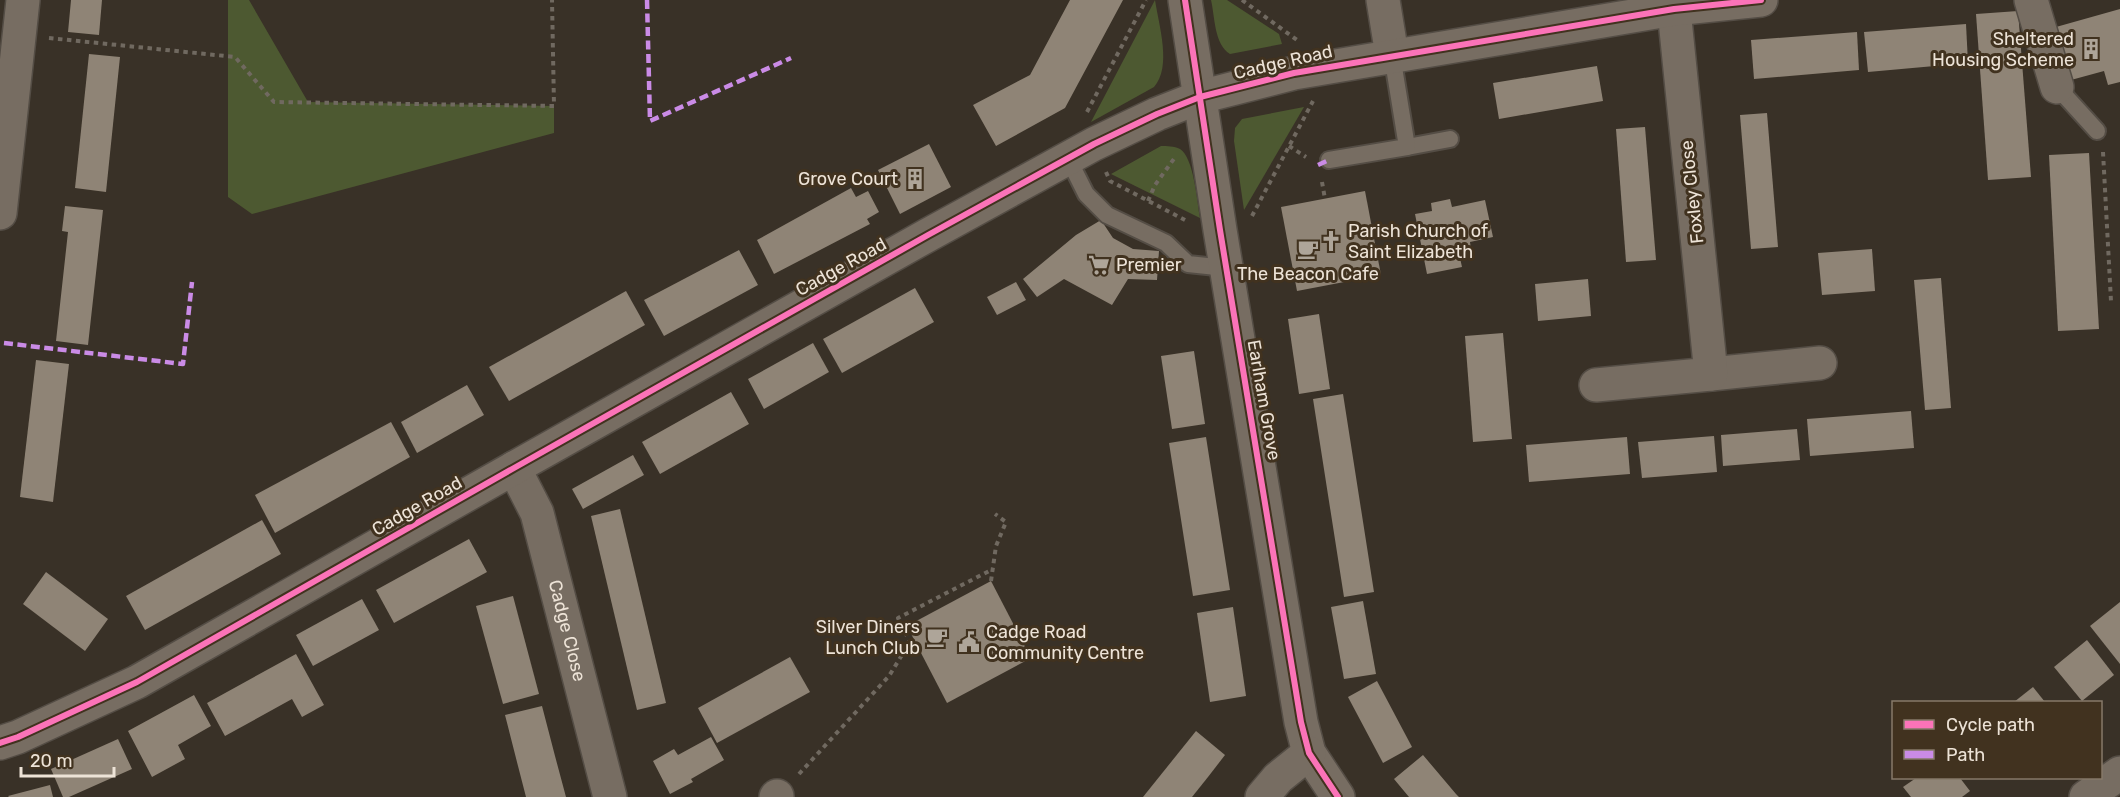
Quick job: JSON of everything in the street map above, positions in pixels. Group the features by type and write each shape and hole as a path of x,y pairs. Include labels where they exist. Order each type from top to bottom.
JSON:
{"street":[{"path":"0,213 23,0"},
{"name":"Earlham Grove","path":"1185,0 1226,268 1301,722 1309,753 1338,797"},
{"path":"1383,0 1392,55"},
{"name":"Cadge Road","path":"0,743 37,729 137,682 1068,158 1157,114 1200,98 1294,73 1673,5 1761,0"},
{"path":"2031,0 2057,87"},
{"name":"Foxley Close","path":"1673,5 1711,374"},
{"path":"1596,386 1820,363"},
{"name":"Cadge Close","path":"514,468 537,513 610,797"},
{"path":"1262,797 1278,778 1309,753"},
{"path":"2086,797 2120,773"}],"lane":[{"path":"1392,55 1407,147"},
{"path":"2057,87 2097,131"},
{"path":"1329,160 1449,139"},
{"path":"1068,158 1086,194 1107,215 1166,243 1188,264 1226,268"}],"path":[{"path":"38,37 235,57 274,102 554,106 552,0"},
{"path":"1084,118 1146,0"},
{"path":"1242,0 1305,45"},
{"path":"1247,225 1317,95"},
{"path":"2097,131 2104,157 2111,301"},
{"path":"1148,201 1155,185 1180,151"},
{"path":"1103,165 1110,181 1187,222"},
{"path":"991,581 996,546 1006,522 996,514"},
{"path":"777,797 889,676 910,642 898,618 993,569"}],"green space":[{"path":"228,0 249,0 308,102 554,106 554,133 252,214 228,197"},
{"path":"1155,0 1163,46 1159,79 1154,87 1091,122"},
{"path":"1211,0 1227,0 1279,34 1282,44 1230,54 1218,37"},
{"path":"1304,107 1244,210 1234,141 1235,128 1242,119"},
{"path":"1161,146 1180,149 1189,161 1200,218 1111,174"}],"building":[{"path":"71,0 102,0 99,35 68,32"},
{"path":"1070,0 1123,0 1065,108 996,146 973,105 1030,75"},
{"name":"Sheltered Housing Scheme","path":"2120,9 2120,82 2108,85 2104,71 2071,80 2056,27"},
{"path":"2018,11 2031,177 1988,180 1976,14"},
{"path":"1966,24 1968,63 1868,72 1864,32"},
{"path":"1857,32 1859,70 1754,79 1751,40"},
{"path":"89,54 120,57 106,192 75,188"},
{"path":"1597,66 1603,101 1499,119 1493,83"},
{"path":"1767,113 1778,247 1751,249 1740,115"},
{"path":"1645,127 1656,260 1626,262 1616,129"},
{"name":"Grove Court","path":"929,144 951,187 900,214 878,170"},
{"path":"2089,153 2099,329 2058,331 2049,155"},
{"path":"851,188 856,197 868,191 879,212 867,219 870,224 774,274 757,240"},
{"name":"Parish Church of Saint Elizabeth","path":"1365,191 1381,275 1297,291 1281,207"},
{"path":"1450,199 1452,207 1485,200 1493,237 1470,242 1472,256 1460,258 1462,267 1427,274 1415,214 1432,211 1431,203"},
{"path":"65,206 103,210 88,345 56,341 68,232 62,231"},
{"name":"Premier","path":"1101,220 1113,238 1133,249 1159,251 1157,280 1128,279 1112,305 1064,279 1037,297 1023,279 1076,235"},
{"path":"1872,249 1875,291 1822,295 1818,253"},
{"path":"739,250 758,285 664,336 644,300"},
{"path":"1941,278 1951,408 1925,410 1914,280"},
{"path":"1588,279 1591,316 1538,321 1535,284"},
{"path":"1016,282 1026,300 997,315 987,297"},
{"path":"915,288 934,322 842,373 823,339"},
{"path":"626,291 645,325 509,401 489,367"},
{"path":"1319,314 1330,389 1299,394 1288,319"},
{"path":"1503,333 1512,439 1473,442 1465,336"},
{"path":"813,343 829,372 764,409 748,379"},
{"path":"1194,351 1205,424 1172,429 1161,356"},
{"path":"36,360 69,364 53,502 20,497"},
{"path":"467,385 484,415 417,453 401,422"},
{"path":"731,392 749,424 660,474 642,442"},
{"path":"1343,394 1374,592 1344,597 1313,399"},
{"path":"1911,411 1914,448 1810,456 1807,419"},
{"path":"391,422 410,457 275,533 255,495"},
{"path":"1797,429 1800,460 1723,466 1721,435"},
{"path":"1714,436 1717,472 1642,478 1638,442"},
{"path":"1206,437 1230,590 1193,596 1169,443"},
{"path":"1627,437 1630,474 1529,482 1526,445"},
{"path":"633,455 644,475 583,509 572,489"},
{"path":"620,509 666,703 637,710 591,516"},
{"path":"262,520 281,554 145,630 126,596"},
{"path":"469,539 487,572 394,623 376,590"},
{"path":"46,572 108,619 85,651 23,604"},
{"name":"Cadge Road Community Centre","path":"991,581 1031,658 947,703 907,626"},
{"path":"513,596 539,694 503,704 476,606"},
{"path":"362,599 379,630 313,666 296,635"},
{"path":"1363,601 1376,674 1344,679 1331,607"},
{"path":"2120,602 2120,664 2090,626"},
{"path":"1233,607 1246,696 1210,702 1197,613"},
{"path":"2087,640 2114,675 2082,701 2054,667"},
{"path":"296,654 324,705 302,717 292,699 225,736 207,703"},
{"path":"790,657 810,692 717,743 698,708"},
{"path":"1377,681 1412,747 1383,763 1348,697"},
{"path":"2033,687 2044,701 2015,701"},
{"path":"194,695 211,726 178,745 185,759 152,777 128,731"},
{"path":"542,706 566,797 526,797 505,715"},
{"path":"1196,731 1225,755 1192,797 1143,797"},
{"path":"711,737 724,760 691,779 693,782 670,794 653,761 674,749 678,755"},
{"path":"118,739 132,769 69,797 63,797 51,769"},
{"path":"1423,755 1459,797 1409,797 1394,779"},
{"path":"1915,779 1961,779 1970,791 1962,797 1911,797 1903,787"},
{"path":"50,785 53,797 8,796"}],"marked path":[{"path":"647,0 650,121 791,58"},
{"path":"1318,165 1329,160"},
{"path":"4,343 183,364 192,282"}],"cycle path":[{"path":"1185,0 1220,230 1301,722 1309,753 1338,797"},
{"path":"0,743 18,737 137,682 928,235 1094,144 1157,114 1200,97 1294,73 1674,9 1761,0"}],"place":[{"name":"Sheltered Housing Scheme","path":"2091,49"},
{"name":"Grove Court","path":"915,179"},
{"name":"Parish Church of Saint Elizabeth","path":"1331,241"},
{"name":"The Beacon Cafe","path":"1308,249"},
{"name":"Premier","path":"1099,265"},
{"name":"Silver Diners Lunch Club","path":"937,637"},
{"name":"Cadge Road Community Centre","path":"969,642"}]}
